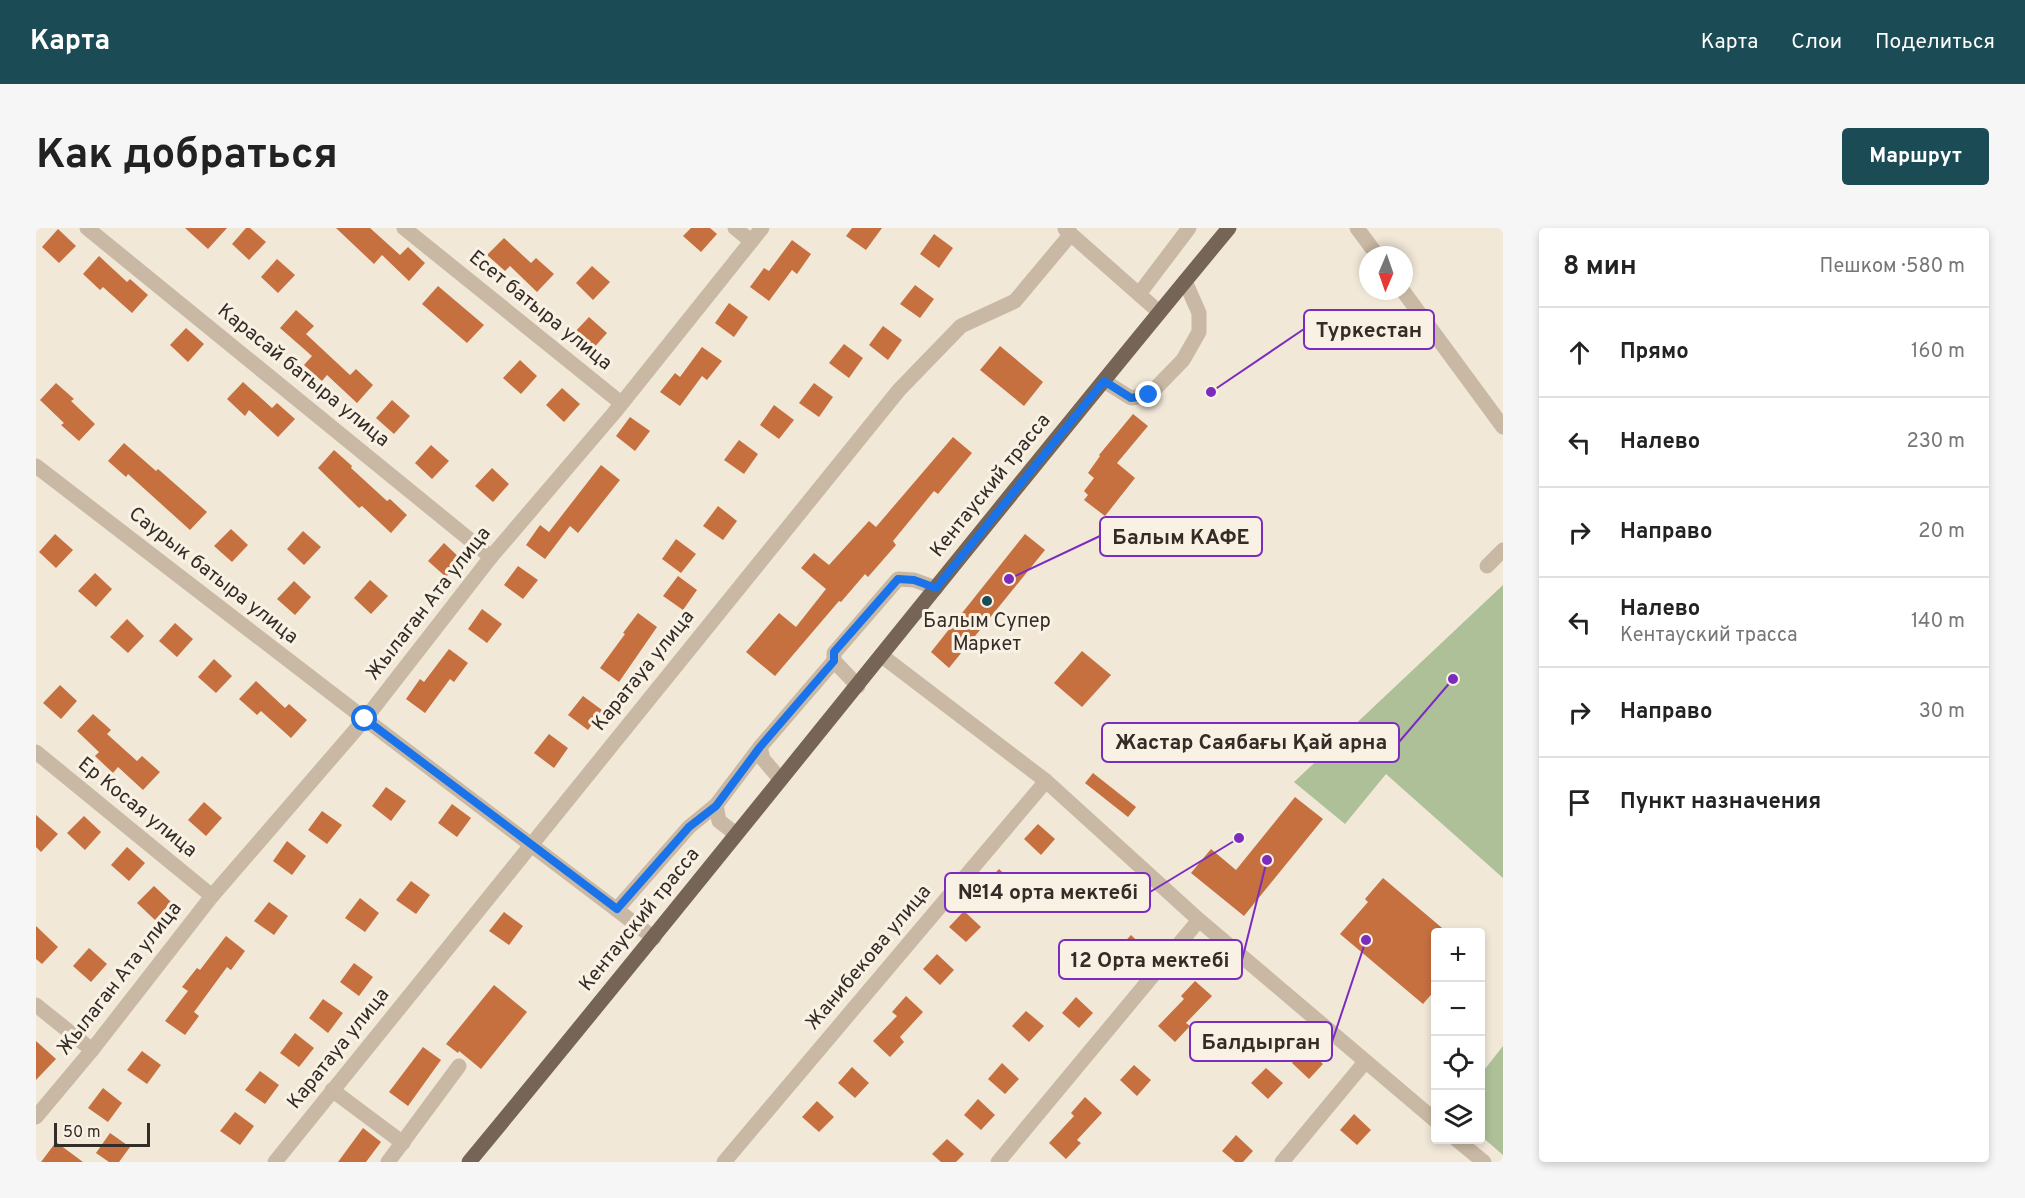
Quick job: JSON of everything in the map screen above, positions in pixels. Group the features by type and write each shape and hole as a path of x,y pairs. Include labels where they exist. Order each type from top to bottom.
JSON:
{"main road":[{"name":"Кентауский трасса","path":"469,1162 654,938 780,779 1229,228"}],"street":[{"name":"Карасай батыра улица","path":"87,228 491,557"},
{"name":"Есет батыра улица","path":"404,228 621,403"},
{"path":"735,228 751,241"},
{"name":"Жылаган Ата улица","path":"36,1117 92,1050 212,896 365,719 491,557 621,403 762,228"},
{"path":"1139,294 1190,228"},
{"path":"1357,228 1370,246"},
{"path":"1067,231 1159,312"},
{"name":"Каратауа улица","path":"275,1162 899,390 961,326 1015,302 1067,231"},
{"path":"1104,381 1131,398 1149,395 1183,360 1199,332 1198,313 1185,281"},
{"path":"1410,300 1503,427"},
{"name":"Саурык батыра улица","path":"36,466 654,938"},
{"path":"1487,566 1503,550"},
{"path":"617,909 689,827 716,806 760,747 834,661 834,652 898,579 914,580 936,588"},
{"path":"882,656 1046,781 1199,920 1431,1117"},
{"path":"834,661 858,686"},
{"path":"760,747 763,759 780,779"},
{"name":"Ер Косая улица","path":"36,753 212,896"},
{"name":"Жанибекова улица","path":"724,1162 1046,781"},
{"path":"716,806 719,821 736,834"},
{"path":"998,1162 1199,920"},
{"path":"36,1005 92,1050"},
{"path":"1282,1162 1365,1062"},
{"path":"388,1162 459,1066"},
{"path":"332,1090 403,1143"},
{"path":"1462,1144 1484,1162"}],"green space":[{"path":"1503,585 1503,878 1386,774 1345,824 1294,782"},
{"path":"1503,1046 1503,1155 1485,1139 1485,1069"}],"building":[{"path":"185,228 227,228 208,249"},
{"path":"246,228 250,228 266,242 249,260 232,244"},
{"path":"336,228 370,228 400,255 408,247 425,263 409,281 382,255 374,264"},
{"path":"691,228 710,228 717,234 701,252 683,236"},
{"path":"852,228 882,228 866,250 846,236"},
{"path":"58,229 76,246 59,263 42,247"},
{"path":"934,234 953,248 939,268 920,254"},
{"path":"504,238 531,263 536,258 554,274 537,292 510,266 505,271 487,255"},
{"path":"792,240 811,254 797,274 792,270 769,301 750,287 764,268 769,271"},
{"path":"99,256 127,282 130,279 148,295 132,313 103,287 100,290 83,274"},
{"path":"277,259 295,275 278,293 261,277"},
{"path":"592,266 610,282 593,300 576,283"},
{"path":"915,285 934,299 920,318 900,304"},
{"path":"438,286 484,325 467,343 422,304"},
{"path":"729,303 748,317 734,337 715,323"},
{"path":"296,310 314,326 306,334 350,375 356,369 373,385 357,403 327,375 322,381 304,365 312,356 280,328"},
{"path":"589,317 607,333 591,351 573,334"},
{"path":"883,326 902,340 888,360 869,345"},
{"path":"186,328 204,344 188,362 170,345"},
{"path":"844,344 863,358 849,378 829,363"},
{"path":"1000,346 1043,382 1024,406 980,370"},
{"path":"702,347 722,361 707,380 702,376 680,406 660,392 675,373 680,377"},
{"path":"520,360 537,376 521,394 503,378"},
{"path":"243,382 272,408 277,403 295,419 278,437 249,410 245,416 227,399"},
{"path":"56,383 74,399 71,401 95,424 79,441 61,425 64,423 40,400"},
{"path":"814,383 833,397 819,417 799,403"},
{"path":"562,388 580,404 564,422 546,405"},
{"path":"392,400 410,416 394,434 376,418"},
{"path":"774,405 794,420 779,439 760,425"},
{"path":"1133,414 1148,426 1117,463 1135,478 1105,516 1084,500 1088,495 1084,491 1094,478 1088,473 1099,455"},
{"path":"630,417 650,431 635,451 616,436"},
{"path":"953,437 972,453 938,494 934,491 893,541 896,545 868,577 865,574 841,602 839,601 775,676 746,652 779,613 796,627 826,589 801,568 814,553 829,565 869,521 876,527"},
{"path":"739,440 758,454 744,474 724,460"},
{"path":"124,443 207,512 190,530 128,474 126,477 108,461"},
{"path":"431,445 449,461 432,479 415,463"},
{"path":"334,450 387,501 390,499 407,515 391,533 362,506 359,508 318,468"},
{"path":"601,465 620,480 578,533 570,526 545,559 526,545 540,525 549,532"},
{"path":"492,468 509,484 493,502 475,486"},
{"path":"718,506 737,521 723,540 703,526"},
{"path":"231,529 248,545 232,562 214,546"},
{"path":"303,531 321,547 304,565 287,549"},
{"path":"55,534 73,550 56,568 39,552"},
{"name":"Балым Супер Маркет","path":"1025,534 1045,550 949,668 931,652"},
{"path":"676,539 696,554 681,573 662,559"},
{"path":"444,543 462,560 446,577 428,561"},
{"path":"518,566 538,580 523,599 504,585"},
{"path":"95,573 112,589 96,607 78,591"},
{"path":"678,576 697,590 683,610 663,596"},
{"path":"370,580 388,596 371,614 354,598"},
{"path":"294,581 311,597 295,615 277,599"},
{"path":"482,609 502,624 487,643 468,629"},
{"path":"638,613 657,627 619,682 600,668"},
{"path":"127,619 144,636 128,653 110,637"},
{"path":"175,623 193,639 177,657 159,641"},
{"path":"449,649 468,663 454,682 450,679 425,713 406,699 420,679 424,682"},
{"path":"1082,651 1111,675 1082,707 1054,683"},
{"path":"214,659 232,676 216,693 198,677"},
{"path":"256,681 285,708 289,704 307,720 291,738 261,711 257,715 239,699"},
{"path":"60,685 77,701 61,719 43,703"},
{"path":"583,696 602,710 588,730 568,715"},
{"path":"93,714 111,730 107,734 137,761 142,756 160,772 143,790 118,767 113,773 95,756 99,752 77,731"},
{"path":"549,734 568,748 554,768 534,753"},
{"path":"1093,773 1136,807 1128,817 1085,783"},
{"path":"386,787 406,801 391,821 372,806"},
{"path":"1295,797 1323,819 1244,916 1191,873 1211,849 1236,870"},
{"path":"204,802 222,818 206,836 188,820"},
{"path":"452,804 471,818 457,837 438,823"},
{"path":"322,811 342,825 327,844 308,830"},
{"path":"36,815 58,834 41,852 36,847"},
{"path":"84,816 101,832 85,850 67,833"},
{"path":"1038,824 1055,839 1041,855 1024,839"},
{"path":"287,841 306,856 292,875 273,861"},
{"path":"127,847 145,863 129,881 111,865"},
{"path":"999,869 1016,885 1002,900 985,884"},
{"path":"1383,878 1442,928 1431,928 1431,995 1423,1004 1340,934 1368,902 1365,899"},
{"path":"411,881 430,895 416,914 396,900"},
{"path":"154,886 171,902 155,920 137,903"},
{"path":"360,898 379,913 365,932 345,918"},
{"path":"269,902 288,916 274,935 254,921"},
{"path":"964,911 981,927 966,942 949,927"},
{"path":"504,912 523,926 509,945 489,931"},
{"path":"36,926 58,947 42,964 36,959"},
{"path":"1131,935 1148,951 1134,966 1117,950"},
{"path":"226,936 245,951 231,970 227,967 194,1012 199,1016 185,1035 165,1021 188,991 182,987 197,968 200,970"},
{"path":"89,948 107,964 91,982 73,966"},
{"path":"937,954 954,970 940,985 923,969"},
{"path":"354,963 373,977 359,996 340,982"},
{"path":"1195,981 1212,996 1186,1023 1190,1026 1175,1042 1158,1026 1184,999 1181,996"},
{"path":"494,985 527,1012 481,1069 459,1051 458,1053 446,1044"},
{"path":"906,996 923,1012 900,1037 904,1042 890,1057 873,1041 897,1016 892,1012"},
{"path":"1076,997 1093,1013 1079,1028 1062,1013"},
{"path":"323,999 343,1013 328,1033 309,1018"},
{"path":"1026,1011 1044,1026 1029,1042 1012,1026"},
{"path":"295,1033 314,1048 299,1067 280,1053"},
{"path":"36,1041 56,1059 36,1080"},
{"path":"423,1047 441,1060 408,1106 389,1092"},
{"path":"1306,1048 1323,1064 1309,1079 1292,1063"},
{"path":"142,1051 161,1065 147,1084 127,1070"},
{"path":"1002,1063 1019,1079 1005,1094 988,1079"},
{"path":"1134,1065 1151,1080 1137,1096 1120,1080"},
{"path":"852,1067 869,1083 855,1098 838,1083"},
{"path":"1266,1068 1283,1083 1268,1099 1251,1083"},
{"path":"260,1071 279,1085 265,1104 245,1090"},
{"path":"103,1088 122,1103 108,1122 88,1108"},
{"path":"1085,1097 1102,1113 1077,1140 1081,1143 1066,1159 1049,1143 1074,1116 1071,1113"},
{"path":"978,1099 995,1115 981,1130 964,1115"},
{"path":"817,1101 834,1117 819,1132 802,1117"},
{"path":"235,1112 254,1126 240,1145 220,1131"},
{"path":"1354,1114 1371,1130 1357,1145 1340,1130"},
{"path":"363,1128 381,1142 366,1162 338,1162"},
{"path":"110,1133 130,1147 119,1162 109,1162 96,1153"},
{"path":"1236,1135 1253,1151 1243,1162 1235,1162 1222,1151"},
{"path":"947,1139 964,1154 956,1162 941,1162 932,1154"},
{"path":"56,1142 83,1162 41,1162"}],"place":[{"name":"Туркестан","path":"1211,392"},
{"name":"Балым КАФЕ","path":"1009,579"},
{"name":"Балым Супер Маркет","path":"987,601"},
{"name":"Жастар Саябағы Қай арна","path":"1453,679"},
{"name":"№14 орта мектебі","path":"1239,838"},
{"name":"12 Орта мектебі","path":"1267,860"},
{"name":"Балдырган","path":"1366,940"}],"route":[{"path":"365,719 617,909 689,827 716,806 760,747 834,661 834,652 898,579 906,578 936,588 1104,381 1131,398 1149,395"}]}
